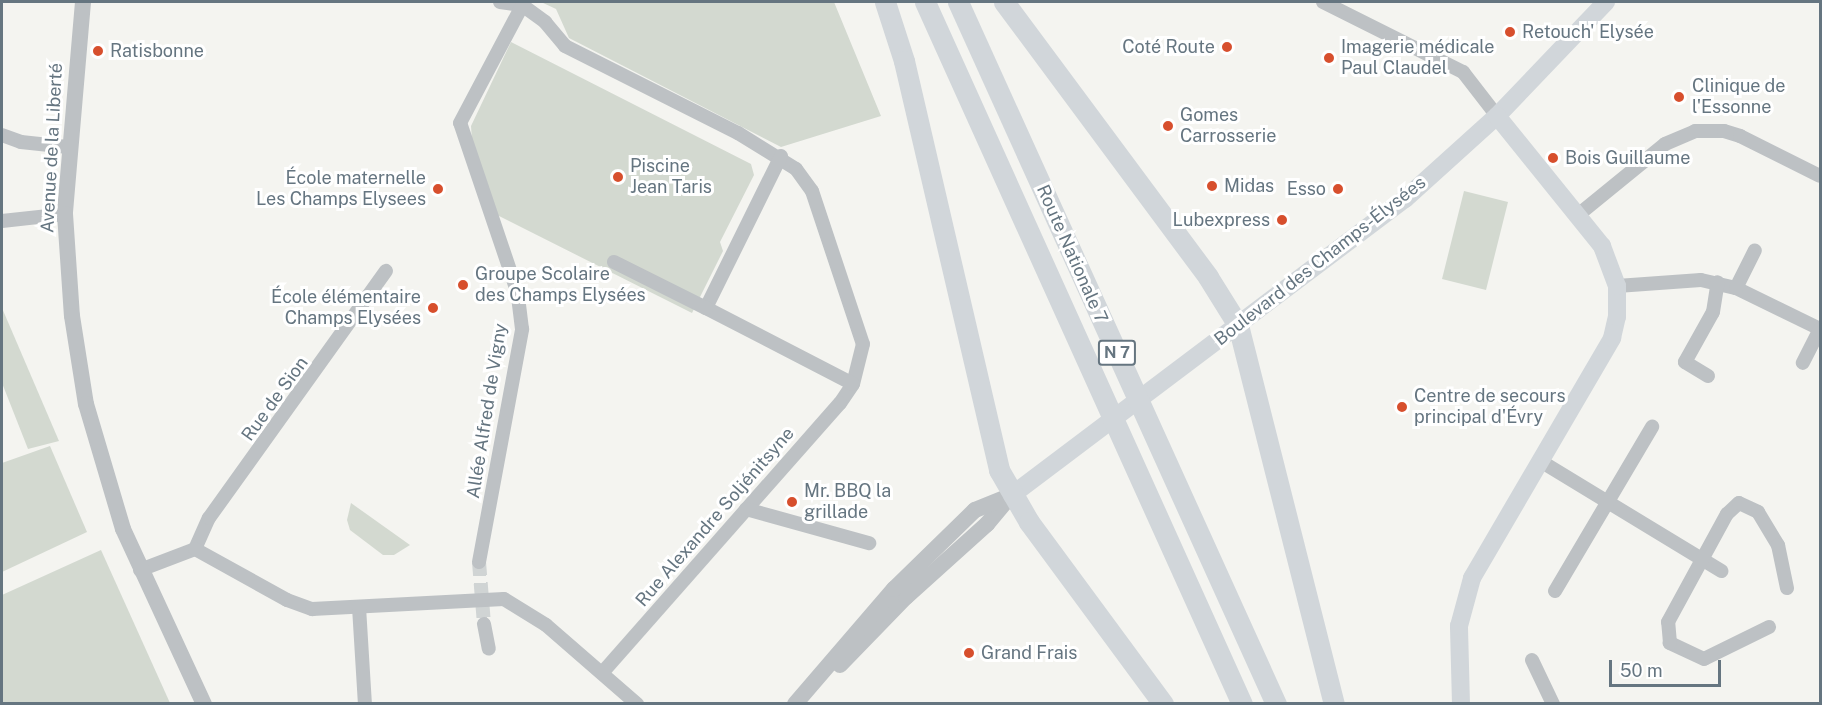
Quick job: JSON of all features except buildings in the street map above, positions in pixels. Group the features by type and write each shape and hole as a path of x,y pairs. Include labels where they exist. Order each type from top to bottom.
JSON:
{"main road":[{"path":"885,2 904,61 999,470 1012,495 1163,704"},
{"name":"Route Nationale 7","path":"925,2 1242,704"},
{"name":"Route Nationale 7","path":"958,2 1276,704"},
{"path":"1004,2 1208,277 1238,325 1334,704"},
{"name":"Boulevard des Champs-Élysées","path":"1012,495 1062,455 1405,199 1497,116 1606,2"},
{"path":"1461,704 1459,626 1472,578 1542,462 1612,338 1617,286 1605,252 1578,215 1497,116"}],"street":[{"name":"Avenue de la Liberté","path":"83,2 68,147 65,214 72,316 86,404 107,483 140,570 204,704"},
{"name":"Rue Alexandre Soljénitsyne","path":"500,2 523,3 546,22 565,46 781,156 812,191 863,344 854,384 603,672"},
{"path":"1323,2 1463,72 1497,116"},
{"name":"Allée Alfred de Vigny","path":"479,562 522,329 517,291 460,123 523,3"},
{"path":"1578,215 1665,144 1695,131 1724,130 1821,176"},
{"path":"2,135 21,142 68,147"},
{"path":"706,309 781,156"},
{"path":"2,221 65,214"},
{"path":"1736,288 1755,250"},
{"path":"614,262 854,384"},
{"name":"Rue de Sion","path":"195,549 209,518 344,333 386,271"},
{"path":"1708,376 1685,362 1713,312 1718,282"},
{"path":"1617,286 1718,282 1736,288 1820,329 1803,363"},
{"path":"1555,591 1652,427"},
{"path":"1542,462 1721,571"},
{"name":"Boulevard des Champs-Élysées","path":"795,704 908,575 975,510 1012,495"},
{"name":"Boulevard des Champs-Élysées","path":"801,704 906,597 987,524 1012,495"},
{"path":"1769,627 1704,658 1670,643 1668,622 1727,514 1739,503 1758,512 1778,544 1787,588"},
{"path":"746,509 869,543"},
{"path":"140,570 195,549 287,600 312,609 504,599 546,625 603,672 637,704"},
{"path":"359,607 365,704"},
{"path":"484,624 489,649"},
{"path":"1532,660 1553,704"}],"shaded area":[{"path":"541,2 834,2 881,116 781,147 569,38 556,9"},
{"name":"Piscine Jean Taris","path":"511,42 751,164 754,175 720,242 723,251 692,313 497,215 472,140 471,126"},
{"path":"1464,191 1508,202 1486,290 1442,279"},
{"path":"2,308 59,441 28,449 2,383"},
{"path":"50,446 87,532 2,572 2,463"},
{"path":"351,503 410,545 394,555 383,555 350,530 347,520"},
{"path":"101,550 170,703 2,703 2,595"}],"tunnel":[{"path":"479,562 484,624"}],"place":[{"name":"Retouch' Elysée","path":"1510,32"},
{"name":"Coté Route","path":"1227,47"},
{"name":"Ratisbonne","path":"98,51"},
{"name":"Imagerie médicale Paul Claudel","path":"1329,58"},
{"name":"Clinique de l'Essonne","path":"1679,97"},
{"name":"Gomes Carrosserie","path":"1168,126"},
{"name":"Bois Guillaume","path":"1553,158"},
{"name":"Piscine Jean Taris","path":"618,177"},
{"name":"Midas","path":"1212,186"},
{"name":"École maternelle Les Champs Elysees","path":"438,189"},
{"name":"Esso","path":"1338,189"},
{"name":"Lubexpress","path":"1282,220"},
{"name":"Groupe Scolaire des Champs Elysées","path":"463,285"},
{"name":"École élémentaire Champs Elysées","path":"433,308"},
{"name":"Centre de secours principal d'Évry","path":"1402,407"},
{"name":"Mr. BBQ la grillade","path":"792,502"},
{"name":"Grand Frais","path":"969,653"}]}
